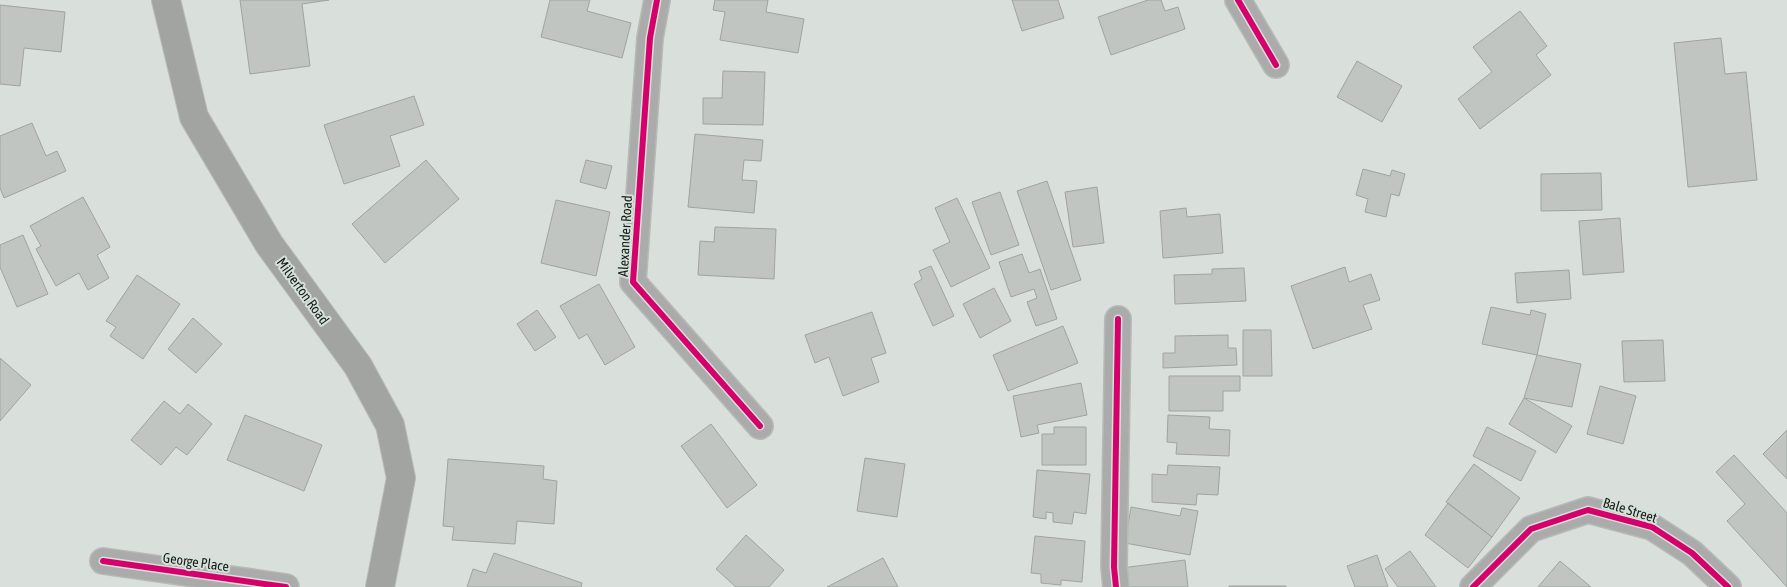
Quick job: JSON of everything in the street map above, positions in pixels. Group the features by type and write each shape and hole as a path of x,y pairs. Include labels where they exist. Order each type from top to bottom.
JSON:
{"main road":[{"name":"Milverton Road","path":"166,0 194,117 269,244 358,366 390,425 401,478 380,587"}],"street":[{"name":"Alexander Road","path":"656,0 650,38 633,282 760,426"},
{"path":"1238,0 1276,65"},
{"path":"1116,587 1114,567 1118,319"},
{"name":"Bale Street","path":"1473,587 1531,529 1588,510 1652,527 1692,553 1728,587"},
{"name":"George Place","path":"103,561 286,587"}],"building":[{"path":"240,0 329,0 302,4 310,66 250,74"},
{"path":"550,0 590,0 587,11 631,23 622,58 541,37"},
{"path":"715,0 768,0 766,12 804,19 798,53 720,40 725,12 713,10"},
{"path":"1012,0 1058,0 1064,18 1022,31"},
{"path":"1148,0 1161,0 1165,11 1178,7 1185,29 1111,55 1098,17"},
{"path":"0,5 65,12 61,52 24,48 20,86 0,84"},
{"path":"1520,11 1547,46 1536,55 1551,75 1480,129 1458,99 1492,72 1473,47"},
{"path":"1721,38 1725,74 1746,72 1757,180 1688,187 1674,43"},
{"path":"1357,61 1402,86 1382,122 1337,97"},
{"path":"723,71 765,72 763,125 703,124 703,98 722,98"},
{"path":"414,96 424,125 390,136 400,166 344,184 324,125"},
{"path":"32,123 46,156 57,151 66,171 4,198 0,188 0,136"},
{"path":"695,134 763,140 761,161 744,160 742,180 757,181 754,213 688,207"},
{"path":"426,160 459,199 385,263 352,224"},
{"path":"586,160 612,166 606,189 580,182"},
{"path":"1363,169 1390,176 1392,170 1405,174 1399,196 1391,194 1386,217 1365,212 1368,199 1356,195"},
{"path":"1601,173 1602,210 1541,211 1541,174"},
{"path":"1047,181 1081,280 1051,290 1017,191"},
{"path":"1097,187 1104,243 1073,247 1065,192"},
{"path":"1000,192 1019,245 991,255 972,202"},
{"path":"83,197 110,247 97,255 109,278 88,290 79,273 56,286 36,249 41,246 30,226"},
{"path":"957,198 990,268 951,287 933,250 950,242 935,208"},
{"path":"556,200 610,212 596,276 541,263"},
{"path":"1186,208 1187,217 1220,214 1223,253 1163,258 1160,211"},
{"path":"1620,218 1624,272 1583,275 1579,221"},
{"path":"715,227 776,229 774,279 698,275 700,241 714,242"},
{"path":"23,235 48,294 17,307 0,267 0,245"},
{"path":"1022,254 1029,273 1040,269 1057,319 1036,326 1027,302 1037,298 1034,289 1011,297 999,262"},
{"path":"931,266 954,316 933,326 914,284 922,279 919,271"},
{"path":"1345,267 1349,282 1371,274 1380,300 1363,305 1372,329 1313,349 1291,286"},
{"path":"1244,268 1246,301 1175,304 1174,275 1212,274 1212,269"},
{"path":"1569,270 1571,299 1517,303 1515,273"},
{"path":"137,275 180,304 143,359 110,336 116,327 106,321"},
{"path":"599,284 635,347 605,365 587,334 579,339 560,306"},
{"path":"994,288 1011,321 980,338 963,304"},
{"path":"1491,307 1530,315 1531,310 1546,314 1537,355 1482,344"},
{"path":"537,310 556,337 535,351 517,324"},
{"path":"872,312 886,353 871,358 879,382 843,396 829,357 815,363 805,335"},
{"path":"193,318 222,344 196,373 168,349"},
{"path":"1063,326 1078,363 1008,391 993,355"},
{"path":"1243,330 1271,330 1272,376 1243,376"},
{"path":"1228,335 1228,348 1236,348 1237,365 1163,368 1163,353 1175,353 1175,336"},
{"path":"1663,340 1665,381 1624,382 1622,341"},
{"path":"1537,355 1581,364 1572,407 1524,398"},
{"path":"0,358 31,385 0,421"},
{"path":"1169,376 1240,376 1240,391 1223,391 1223,411 1169,411"},
{"path":"1081,383 1087,415 1037,425 1039,433 1021,437 1013,396"},
{"path":"1600,386 1636,396 1623,444 1587,434"},
{"path":"1524,398 1572,426 1556,453 1509,424"},
{"path":"164,401 180,414 188,404 212,424 187,455 176,447 161,465 131,440"},
{"path":"245,415 322,445 304,491 227,460"},
{"path":"1168,415 1210,417 1209,429 1230,430 1229,456 1176,454 1177,443 1167,442"},
{"path":"711,424 757,485 727,508 681,446"},
{"path":"1054,427 1086,427 1086,465 1042,465 1042,434 1054,434"},
{"path":"1487,427 1536,451 1521,481 1473,456"},
{"path":"1787,430 1787,479 1763,454"},
{"path":"1734,455 1787,513 1787,587 1727,521 1745,504 1716,472"},
{"path":"865,458 905,464 897,517 857,511"},
{"path":"448,459 544,466 543,479 557,481 554,524 517,521 515,544 452,540 454,527 443,526"},
{"path":"1474,464 1520,498 1492,537 1446,502"},
{"path":"1168,465 1220,467 1218,495 1197,494 1196,505 1152,502 1152,474 1167,475"},
{"path":"1037,470 1090,474 1086,514 1074,512 1072,524 1053,522 1053,513 1046,512 1046,519 1033,517"},
{"path":"1448,503 1492,537 1468,568 1425,535"},
{"path":"1131,507 1180,516 1182,508 1198,511 1190,555 1125,543"},
{"path":"746,535 784,570 769,587 736,587 716,569"},
{"path":"1035,536 1085,541 1082,582 1061,580 1061,585 1041,583 1041,574 1031,573"},
{"path":"1410,551 1436,587 1398,587 1385,569"},
{"path":"494,553 582,583 581,587 467,587 473,569 486,573"},
{"path":"1377,555 1388,587 1355,587 1347,566"},
{"path":"883,558 898,587 827,587"},
{"path":"1185,560 1188,587 1123,587 1121,568"},
{"path":"1560,561 1591,587 1538,587"},
{"path":"1286,586 1286,587 1229,587"}],"cycle path":[{"path":"657,0 650,38 633,282 760,426"},
{"path":"1238,0 1276,65"},
{"path":"1116,587 1114,567 1118,319"},
{"path":"1473,587 1531,529 1588,510 1652,527 1692,553 1728,587"},
{"path":"103,561 286,587"}]}
